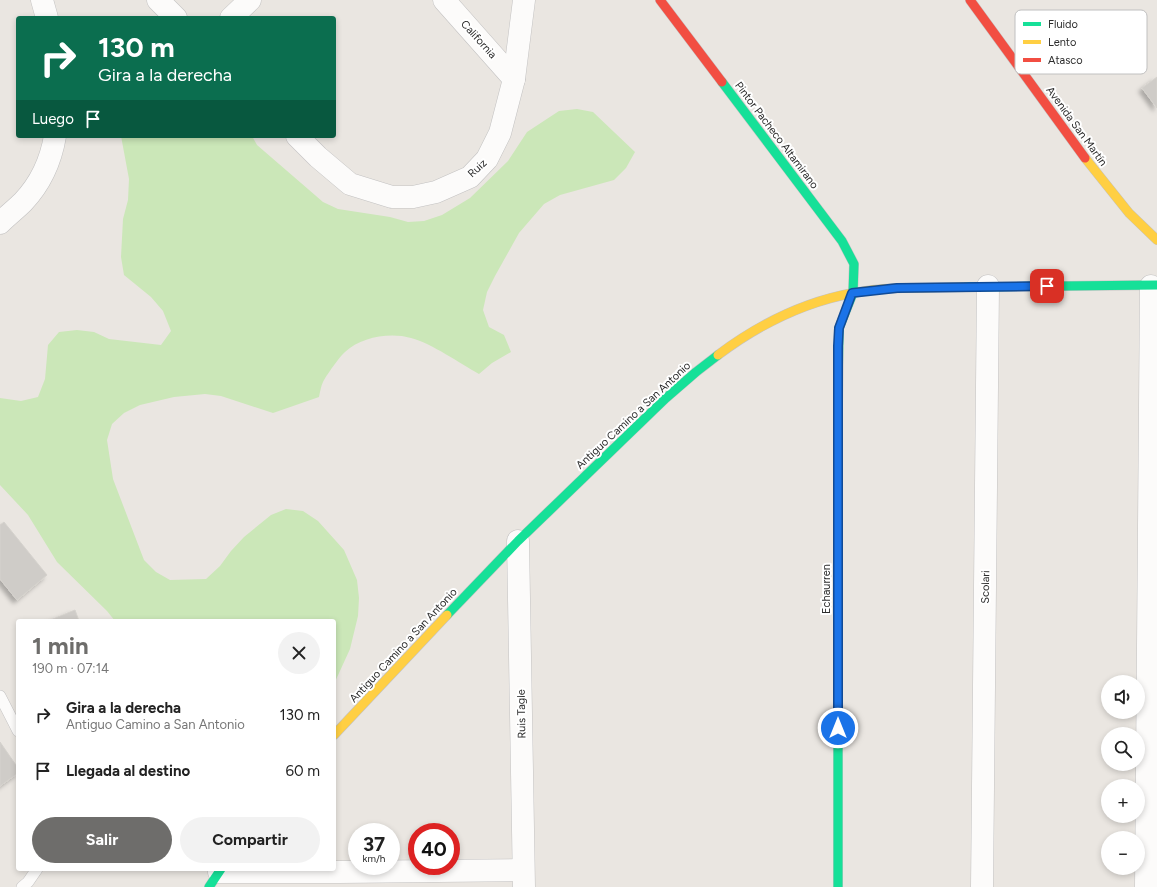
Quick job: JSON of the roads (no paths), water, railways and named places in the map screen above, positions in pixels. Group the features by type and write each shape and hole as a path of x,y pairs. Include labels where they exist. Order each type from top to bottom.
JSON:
{"street":[{"path":"42,0 46,16"},
{"path":"158,0 174,16"},
{"path":"233,16 250,0"},
{"name":"California","path":"444,0 514,78"},
{"name":"Ruiz","path":"298,138 350,184 392,197 413,197 436,192 470,177 487,159 500,133 514,78 524,0"},
{"name":"Pintor Pacheco Altamirano","path":"660,0 842,241 854,264 852,293"},
{"name":"Avenida San Martín","path":"970,0 1015,61"},
{"name":"Avenida San Martín","path":"1024,74 1086,160 1129,213 1157,240"},
{"path":"0,223 34,189 49,159 54,138"},
{"name":"Antiguo Camino a San Antonio","path":"336,734 518,541 666,398 701,368 728,348 762,327 797,309 825,300 852,293 897,288 988,286 1154,286"},
{"name":"Scolari","path":"982,887 988,286"},
{"path":"1146,887 1154,286"},
{"name":"Echaurren","path":"838,887 838,346 839,328 852,293"},
{"name":"Ruis Tagle","path":"518,541 523,879"},
{"path":"216,876 339,880 523,879"}],"lane":[{"path":"0,696 16,726"},
{"path":"22,887 28,882 36,871"}]}
